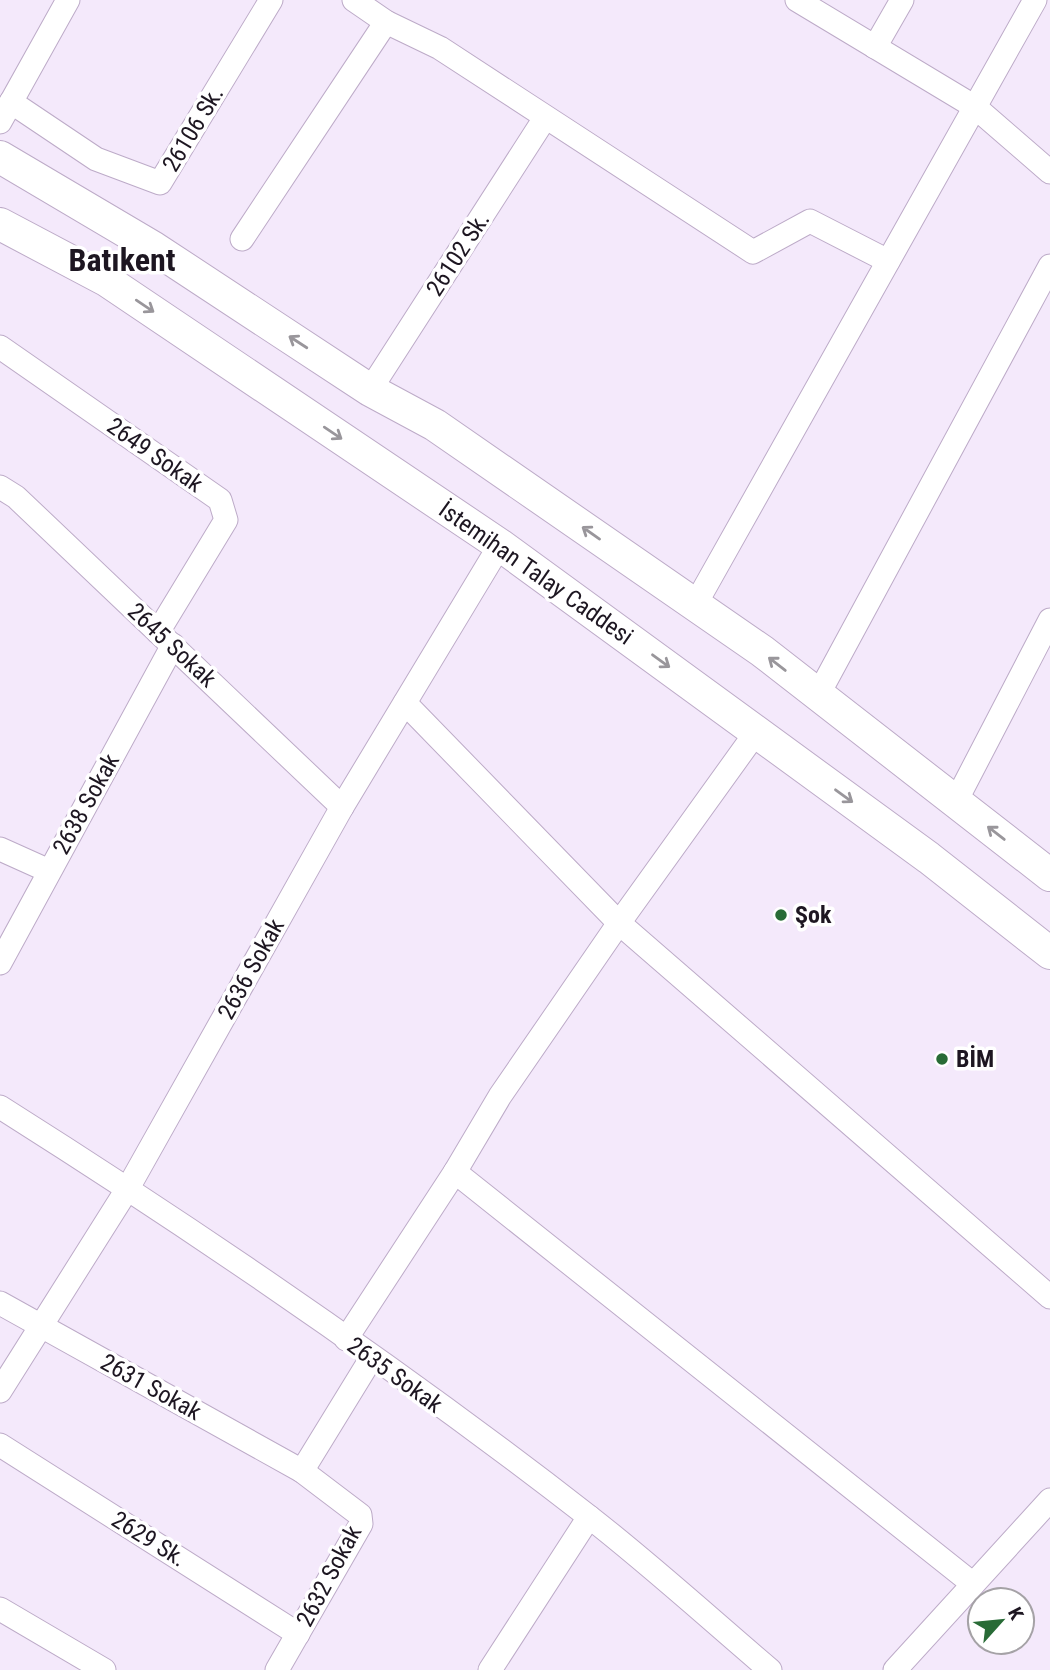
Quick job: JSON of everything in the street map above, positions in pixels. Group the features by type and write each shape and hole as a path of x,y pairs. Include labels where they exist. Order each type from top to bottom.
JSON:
{"main road":[{"path":"0,157 154,248 370,390 435,425 762,651 1050,875"},
{"name":"İstemihan Talay Caddesi","path":"0,224 106,279 500,545 929,858 1050,953"}],"street":[{"path":"0,122 68,0"},
{"name":"26106 Sk.","path":"11,102 96,159 160,183 271,0"},
{"path":"354,0 386,22 440,48 753,252 810,221 888,261"},
{"path":"797,0 975,107 1050,172"},
{"path":"875,47 902,0"},
{"path":"695,605 1035,0"},
{"path":"242,239 386,22"},
{"name":"26102 Sk.","path":"370,390 545,118"},
{"path":"818,695 1050,266"},
{"name":"2649 Sokak","path":"0,347 220,500 226,520 165,639"},
{"name":"2645 Sokak","path":"0,487 16,498 342,807"},
{"name":"2636 Sokak","path":"0,1391 128,1188 342,807 500,545"},
{"path":"956,802 1050,620"},
{"name":"2638 Sokak","path":"0,963 165,639"},
{"path":"405,703 619,923 1050,1297"},
{"path":"346,1339 455,1172 500,1096 619,923 757,732"},
{"path":"0,849 49,871"},
{"name":"2635 Sokak","path":"0,1107 128,1188 372,1357 589,1517 770,1670"},
{"path":"455,1172 973,1584"},
{"name":"2631 Sokak","path":"0,1303 302,1471"},
{"path":"302,1471 372,1357"},
{"name":"2629 Sk.","path":"0,1445 298,1634"},
{"name":"2632 Sokak","path":"277,1670 361,1524 360,1515 302,1471"},
{"path":"895,1670 1050,1500"},
{"path":"490,1670 589,1517"},
{"path":"0,1609 104,1670"}],"place":[{"name":"Şok","path":"781,915"},
{"name":"BİM","path":"942,1059"}],"district":[{"name":"Batıkent","path":"122,260"}]}
